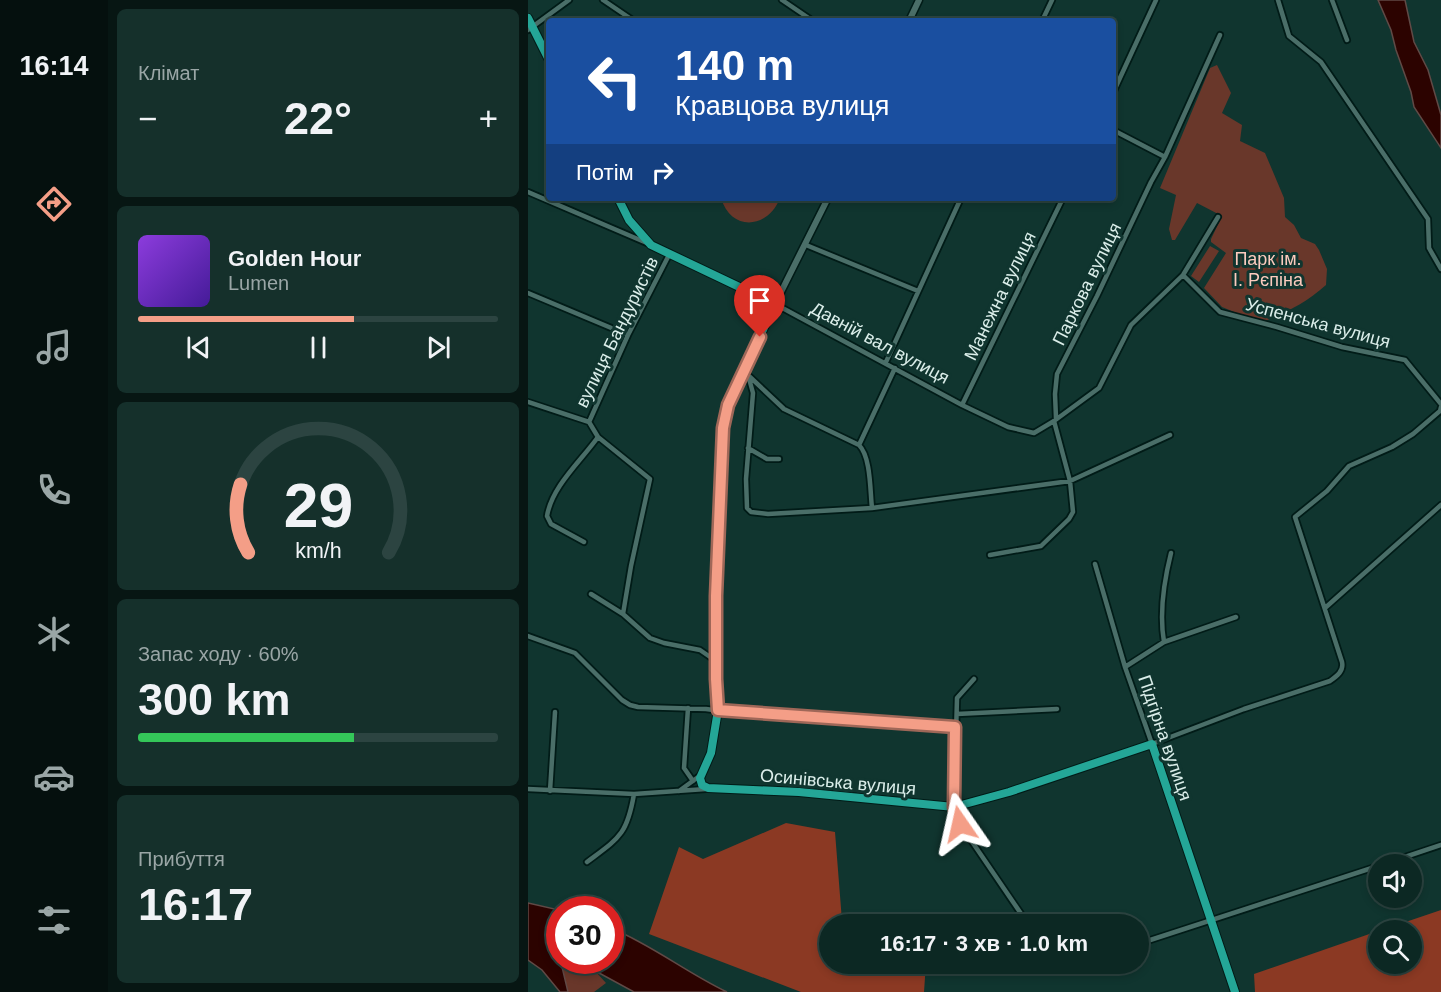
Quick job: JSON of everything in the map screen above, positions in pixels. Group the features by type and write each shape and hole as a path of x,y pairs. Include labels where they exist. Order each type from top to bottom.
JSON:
{"main road":[{"path":"528,18 530,29 546,55"},
{"path":"620,201 629,220 651,245"},
{"name":"Давній вал вулиця","path":"651,245 775,304"},
{"path":"708,788 700,782 711,753 718,710 716,661 722,439 728,405 746,373 775,304"},
{"name":"Осинівська вулиця","path":"708,788 799,792 954,807 1000,795 1152,744"},
{"name":"Підгірна вулиця","path":"1152,744 1235,992"}],"street":[{"path":"530,29 569,0"},
{"path":"603,0 630,18"},
{"path":"782,0 809,18"},
{"path":"910,18 919,0"},
{"path":"1043,18 1052,0"},
{"path":"1116,87 1156,0"},
{"path":"1278,0 1289,36 1321,62 1428,219 1429,248 1441,269"},
{"path":"1332,0 1347,40"},
{"name":"Паркова вулиця","path":"990,555 1041,546 1069,519 1073,512 1070,481 1055,419 1057,374 1097,296 1150,182 1166,157 1220,35"},
{"path":"1116,132 1166,157"},
{"name":"Давній вал вулиця","path":"528,192 546,200"},
{"name":"Давній вал вулиця","path":"549,201 651,245"},
{"path":"775,304 827,201"},
{"path":"886,363 960,201"},
{"name":"Манежна вулиця","path":"962,405 1062,201"},
{"path":"1055,419 1099,387 1131,325 1183,275 1218,218"},
{"path":"806,245 918,291"},
{"name":"вулиця Бандуристів","path":"589,422 627,335 670,254"},
{"name":"Успенська вулиця","path":"1183,275 1220,312 1342,347 1405,360 1441,405 1440,411 1413,434 1392,447 1349,466 1327,491 1294,517 1325,608"},
{"path":"528,293 627,335"},
{"name":"Давній вал вулиця","path":"775,304 962,405 1008,427 1034,433 1055,419"},
{"path":"859,445 895,368"},
{"path":"746,373 784,409 859,445 866,459 872,508"},
{"path":"746,373 753,393 746,479 747,508 751,512 768,514 872,508 1070,481 1170,435"},
{"path":"528,402 589,422 597,437 651,482 631,566 623,614"},
{"path":"584,542 551,524 547,516 552,500 597,437"},
{"path":"748,448 767,459 779,459"},
{"path":"1325,608 1441,505"},
{"path":"1164,642 1161,626 1164,581 1171,553"},
{"name":"Підгірна вулиця","path":"1095,564 1125,667 1152,744"},
{"path":"591,594 623,614 650,638 664,644 700,650 716,661"},
{"name":"Осинівська вулиця","path":"1152,744 1244,709 1330,681 1343,667 1325,608"},
{"path":"1125,667 1164,642 1236,617"},
{"path":"528,636 575,653 622,700 638,707 688,708 955,727"},
{"path":"974,679 958,696 955,727 954,807 960,824 1021,914"},
{"path":"688,708 684,768 693,782"},
{"path":"957,714 1058,709"},
{"path":"550,791 555,712"},
{"path":"676,792 701,775"},
{"name":"Осинівська вулиця","path":"528,789 634,794 708,788"},
{"path":"587,862 621,834 630,815 634,794"},
{"path":"1414,854 1441,845"},
{"path":"1149,941 1368,869"}],"green space":[{"name":"Парк ім. І. Рєпіна","path":"1217,65 1231,93 1222,113 1242,125 1240,141 1265,153 1284,198 1285,217 1294,225 1301,238 1315,244 1327,269 1326,285 1295,307 1261,323 1222,307 1204,288 1226,253 1211,242 1222,216 1197,203 1175,240 1172,240 1169,229 1176,195 1160,188 1210,68"},
{"path":"722,201 778,201 767,216 759,221 741,221 733,217"},
{"path":"1210,246 1219,251 1199,282 1191,276"},
{"path":"562,974 598,974 606,983 594,992 560,992"}],"shaded area":[{"path":"1378,0 1405,0 1414,42 1428,70 1441,115 1441,148 1414,107 1391,30"},
{"path":"786,823 835,832 841,914 819,914 819,974 925,974 924,992 801,992 649,934 679,847 703,859"},
{"path":"528,903 546,907 546,974 564,974 568,992 560,992 542,970 528,960"},
{"path":"1441,910 1441,992 1255,992 1254,974 1368,934 1368,974 1422,974 1422,920 1412,920"},
{"path":"624,934 727,992 634,992 601,974 624,974"}],"route":[{"path":"760,337 728,405 723,428 716,596 718,710 955,727 954,807 960,824"}]}
